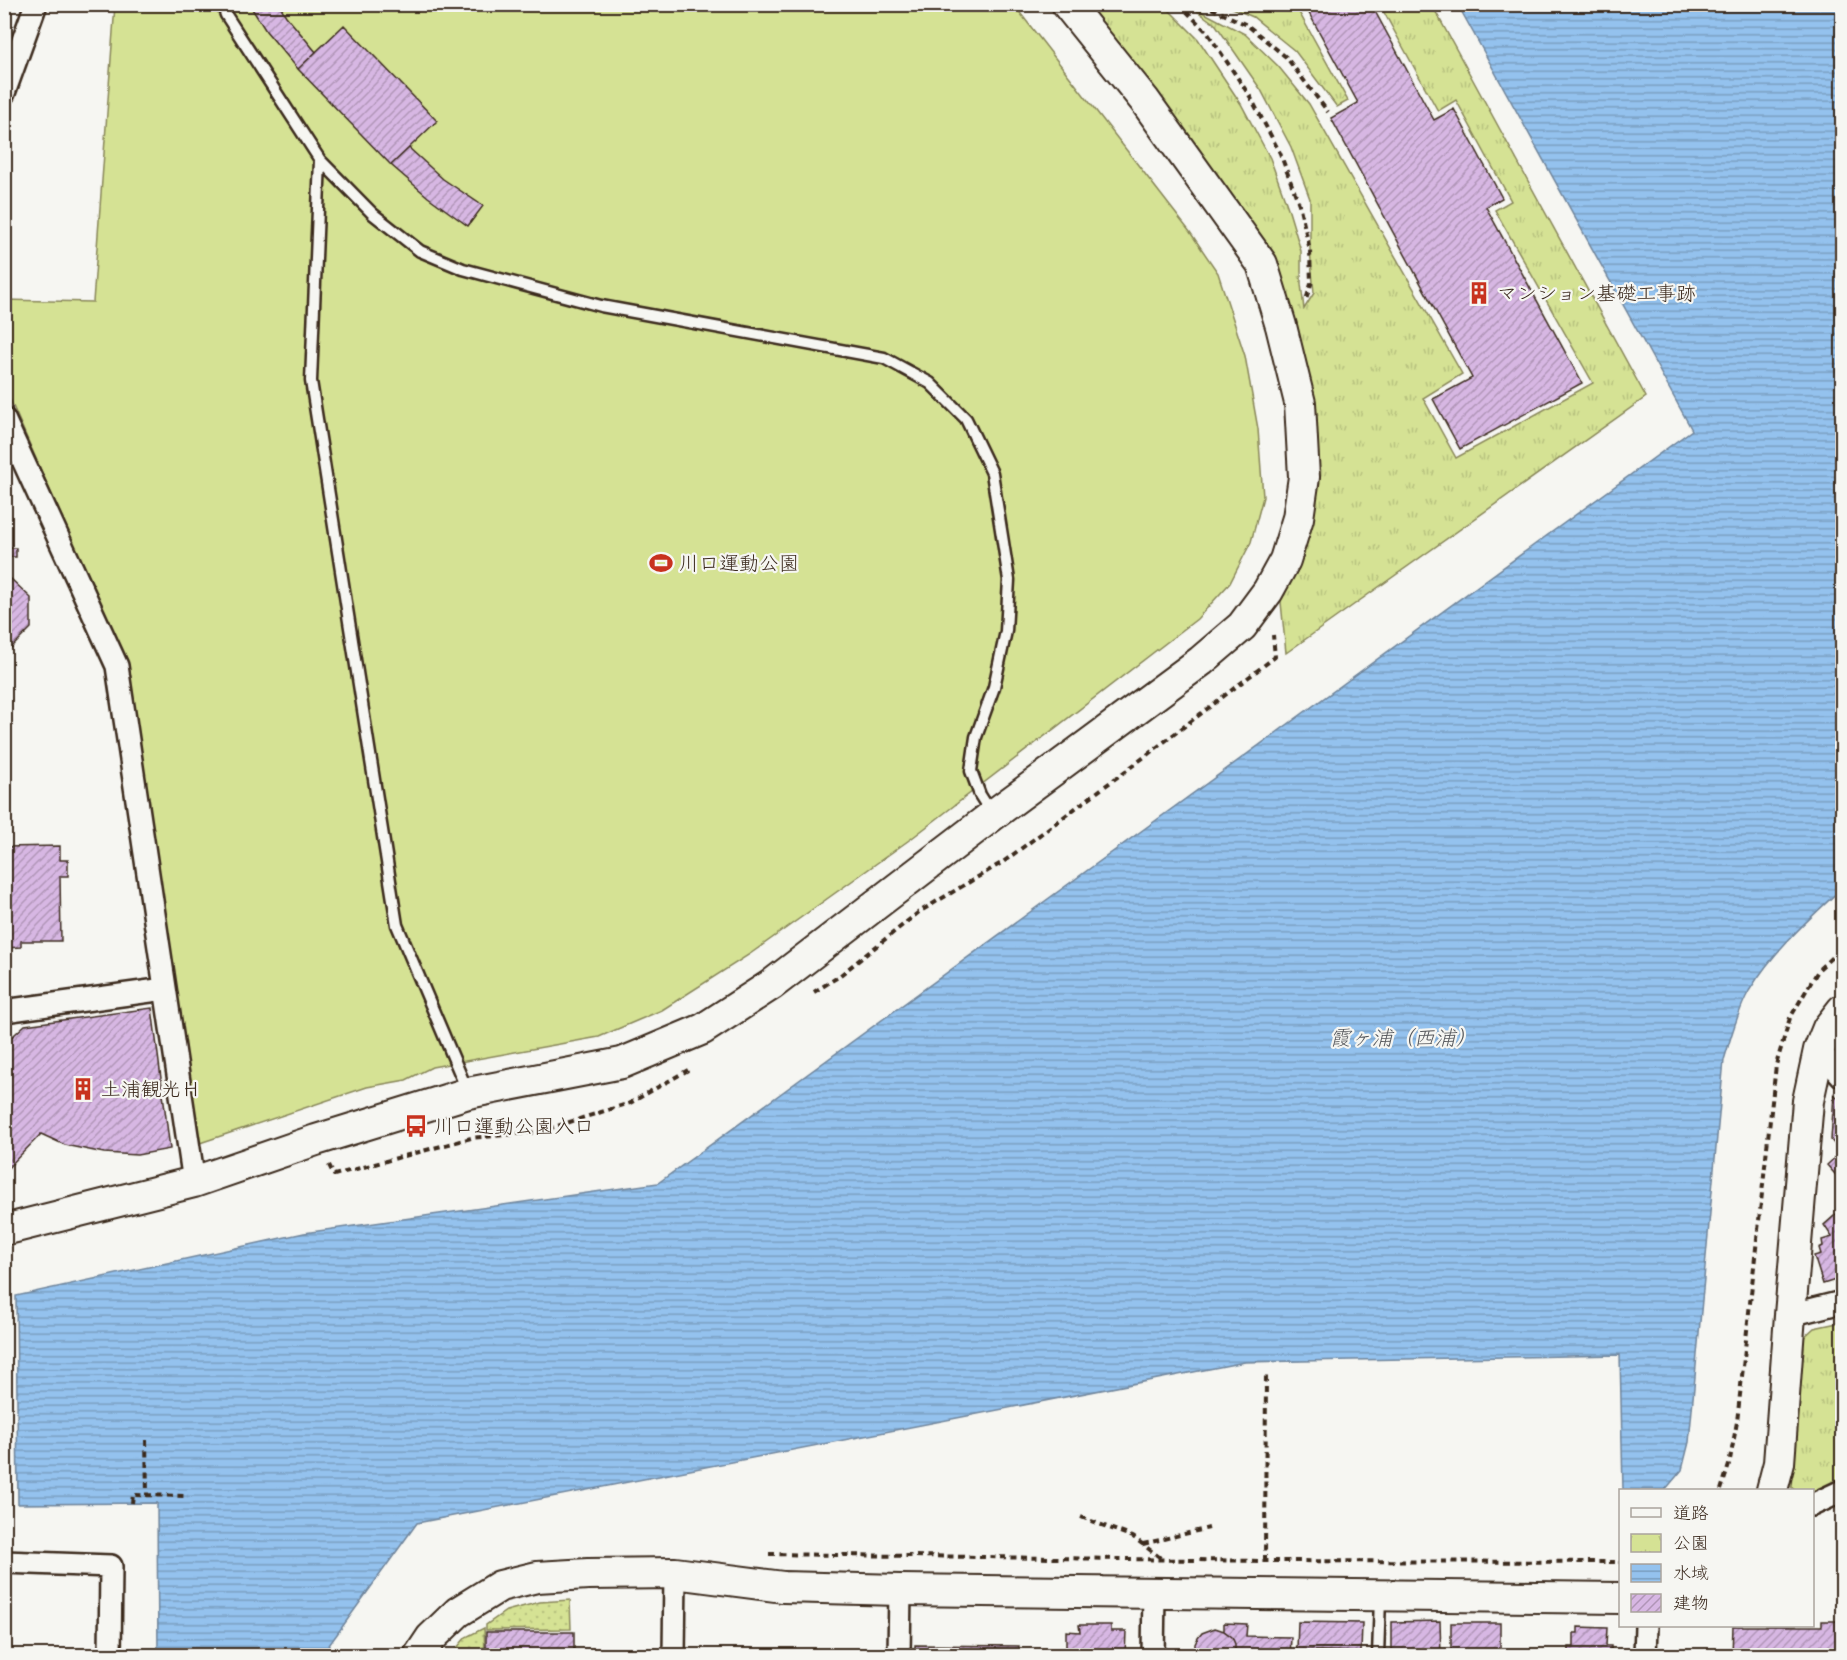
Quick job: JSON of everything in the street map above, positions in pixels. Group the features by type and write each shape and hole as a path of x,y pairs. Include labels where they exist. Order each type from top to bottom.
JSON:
{"street":[{"path":"4,93 36,4"},
{"path":"4,1230 194,1182 316,1140 468,1093 622,1063 703,1029 771,986 993,815 1201,661 1242,626 1268,591 1285,560 1298,518 1304,477 1300,402 1281,326 1262,264 1145,101 1067,4"},
{"path":"4,419 117,666 194,1182"},
{"path":"4,1011 165,989"},
{"path":"1772,1489 1779,1463 1809,1101 1819,1050 1828,1028 1842,1010"},
{"path":"1819,1050 1842,1076"},
{"path":"1790,1315 1842,1302"},
{"path":"1814,1504 1842,1491"},
{"path":"4,1562 111,1566 111,1656"},
{"path":"674,1656 675,1573"},
{"path":"418,1656 431,1638 458,1611 500,1586 537,1577 588,1574 675,1573 783,1587 900,1590 1619,1598"},
{"path":"899,1656 900,1590"},
{"path":"1153,1656 1154,1592"},
{"path":"1645,1656 1646,1627"}],"lane":[{"path":"222,4 226,15 320,160 373,214 420,251 463,269 601,306 885,358 930,383 966,419 992,473 1009,580 1006,631 994,687 976,737 971,771 980,795 993,815"},
{"path":"320,160 311,381 397,924 468,1093"},
{"path":"1378,1656 1380,1595"}],"path":[{"path":"1179,4 1214,42 1251,98 1280,153 1299,204 1310,250 1311,284 1306,300"},
{"path":"1202,4 1247,25 1286,57 1328,112"},
{"path":"1722,1489 1729,1465 1737,1422 1776,1065 1790,1018 1819,969 1842,948"},
{"path":"1265,1561 1266,1371"},
{"path":"146,1440 147,1495"},
{"path":"132,1503 133,1495 188,1496"},
{"path":"1082,1517 1133,1537 1163,1560"},
{"path":"1143,1544 1209,1528"},
{"path":"761,1553 1163,1560 1619,1562"}],"green space":[{"name":"川口運動公園","path":"115,5 1014,5 1190,232 1218,273 1245,356 1258,429 1263,497 1251,542 1230,583 1197,619 912,838 750,954 662,1010 599,1037 432,1067 406,1080 367,1087 200,1143 127,666 5,388 4,300 93,302"},
{"path":"1082,5 1164,5 1198,39 1241,104 1270,158 1301,251 1304,309 1314,293 1310,250 1310,199 1291,147 1261,90 1216,25 1189,5 1245,34 1278,66 1309,104 1462,374 1423,398 1456,458 1593,383 1495,210 1511,201 1456,100 1438,111 1380,5 1432,5 1646,397 1286,653 1280,592 1295,563 1292,324"},
{"path":"1226,5 1295,5 1348,101 1337,107 1295,51 1253,17"},
{"path":"1842,1322 1842,1477 1814,1491 1791,1487 1802,1339 1814,1328"},
{"path":"570,1600 571,1629 486,1630 486,1625 506,1611 540,1602"},
{"path":"484,1628 485,1655 451,1655 466,1637"}],"water":[{"name":"霞ヶ浦（西浦）","path":"1458,5 1842,5 1842,888 1792,936 1759,976 1741,1008 1724,1060 1689,1442 1682,1470 1666,1489 1623,1489 1620,1355 1245,1362 417,1523 322,1655 158,1655 157,1503 18,1504 16,1296 304,1233 658,1183 1692,430"}],"building":[{"path":"249,4 279,4 316,52 298,69 266,31"},
{"name":"マンション基礎工事跡","path":"1304,4 1371,4 1434,120 1454,109 1502,198 1486,207 1582,383 1460,449 1433,399 1472,378 1331,118 1358,103"},
{"path":"344,25 437,121 391,165 298,69"},
{"path":"409,148 443,179 483,206 468,226 428,197 391,165"},
{"path":"4,521 8,521 9,548 16,548 16,557 4,557"},
{"path":"4,560 5,579 11,579 31,598 31,628 11,648 4,648"},
{"path":"60,846 60,860 68,860 68,876 60,876 61,941 21,941 21,947 4,948 4,847"},
{"name":"土浦観光Ｈ","path":"152,1008 170,1149 137,1155 104,1153 65,1145 41,1134 4,1172 4,1044 25,1025"},
{"path":"1834,1094 1842,1103 1842,1182 1827,1165 1841,1152 1831,1140"},
{"path":"1842,1209 1842,1278 1823,1284 1814,1256 1821,1254 1819,1248 1823,1246 1822,1240 1832,1237 1824,1225"},
{"path":"1440,1621 1441,1656 1392,1656 1392,1622"},
{"path":"1822,1621 1837,1621 1837,1627 1840,1627 1840,1656 1732,1656 1733,1627 1822,1626"},
{"path":"1298,1622 1362,1623 1361,1652 1297,1650"},
{"path":"1224,1623 1247,1624 1246,1636 1291,1637 1290,1656 1235,1656 1235,1644 1232,1637 1224,1631"},
{"path":"1451,1623 1500,1623 1500,1656 1451,1656"},
{"path":"1079,1625 1111,1625 1111,1631 1126,1631 1125,1656 1066,1656 1066,1631 1080,1632"},
{"path":"1578,1627 1607,1628 1606,1646 1611,1646 1611,1656 1569,1656 1569,1647 1574,1647 1574,1633 1578,1633"},
{"path":"1215,1628 1232,1637 1235,1644 1235,1656 1195,1656 1195,1644 1198,1638 1202,1633"},
{"path":"486,1632 574,1632 574,1656 486,1656"},
{"path":"915,1645 1019,1646 1018,1656 915,1656"}],"place":[{"name":"マンション基礎工事跡","path":"1479,293"},
{"name":"川口運動公園","path":"661,563"},
{"name":"土浦観光Ｈ","path":"83,1089"},
{"name":"川口運動公園入口","path":"416,1126"}]}
